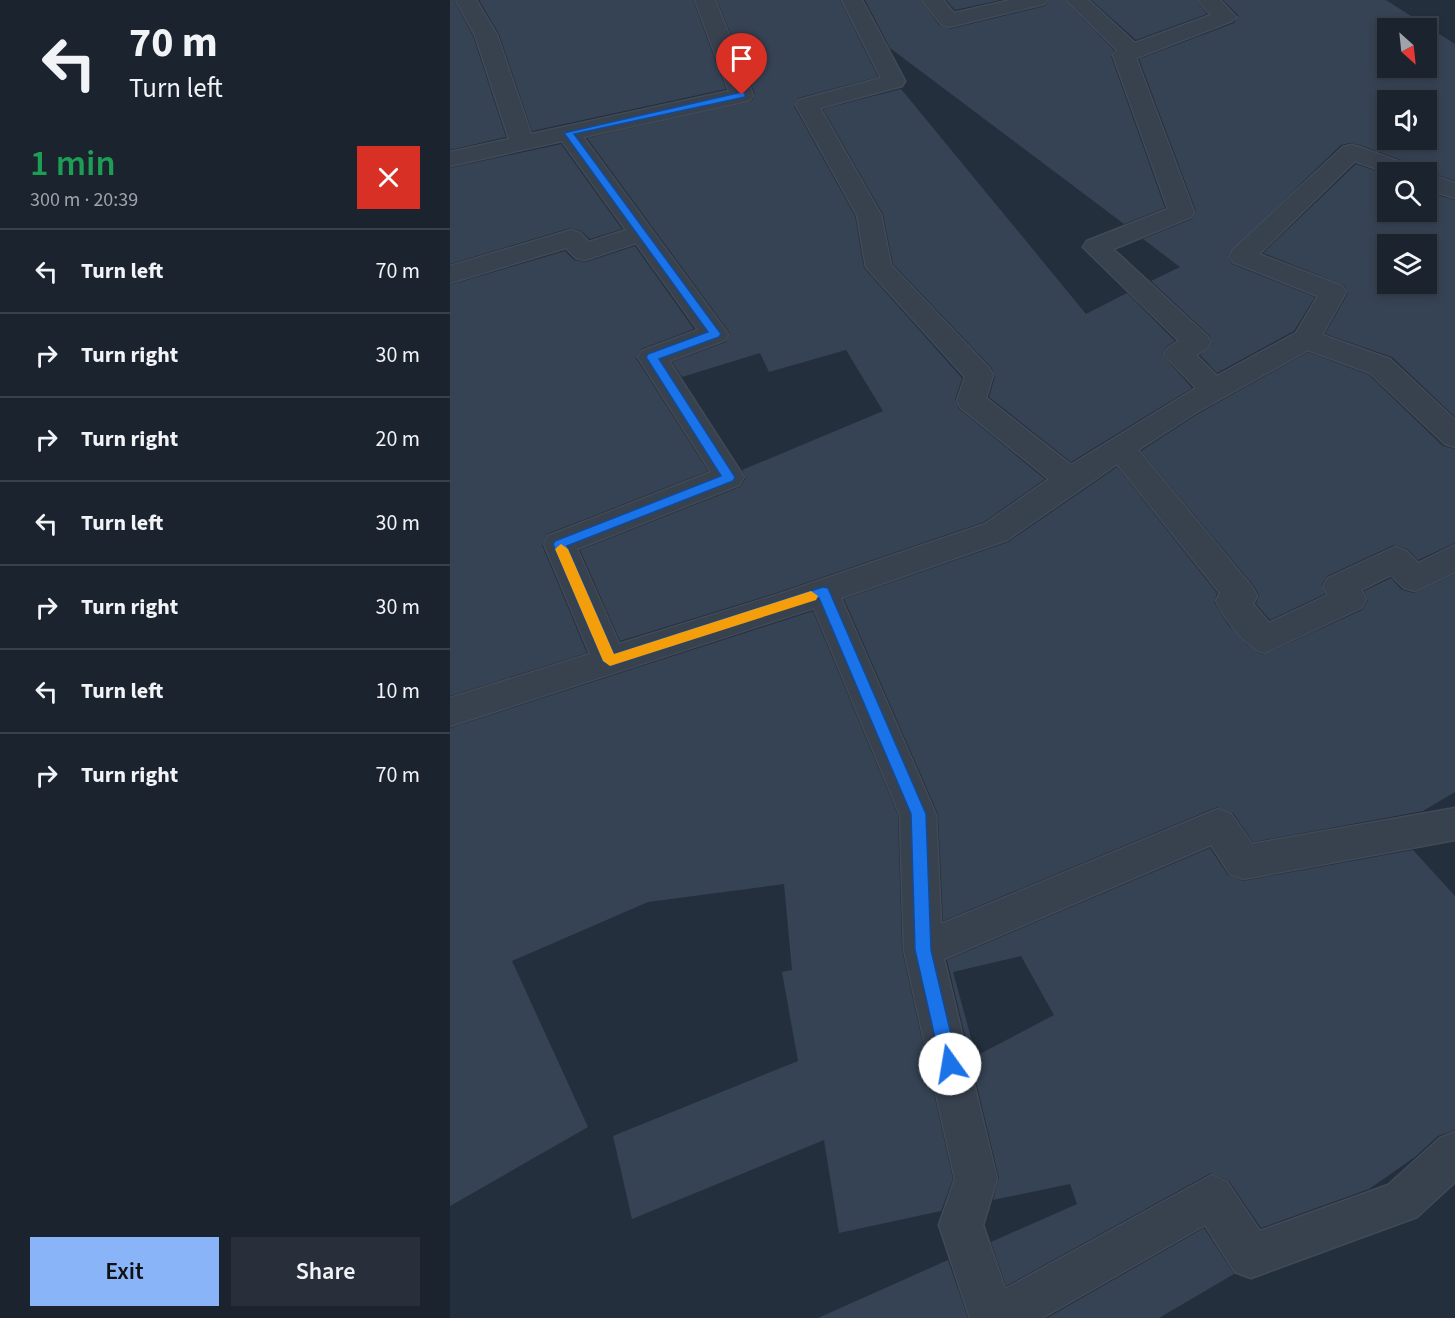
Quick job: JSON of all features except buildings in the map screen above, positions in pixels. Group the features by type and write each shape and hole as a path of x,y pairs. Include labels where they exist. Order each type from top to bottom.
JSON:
{"street":[{"path":"466,0 486,35 522,143"},
{"path":"450,159 742,95 705,0"},
{"path":"852,0 894,81 807,105 869,215 879,267 979,375 970,400 1070,480"},
{"path":"932,0 949,21 1038,0"},
{"path":"1076,0 1132,52"},
{"path":"1208,0 1225,17 1124,55 1182,212 1095,247 1197,342 1178,354 1215,390"},
{"path":"568,133 715,334 652,357 729,477 559,544 610,661"},
{"path":"450,712 823,592 996,532 1120,448 1215,390 1306,339 1333,292 1242,256 1351,152 1378,162"},
{"path":"1437,184 1455,191"},
{"path":"450,275 571,238 585,252 641,233"},
{"path":"1306,339 1380,366 1455,437"},
{"path":"1120,448 1241,596 1232,600 1264,640 1350,599 1339,587 1395,559 1415,579 1455,557"},
{"path":"823,592 918,814 923,950 976,1179 961,1225 993,1318"},
{"path":"923,950 1218,825 1243,862 1455,824"},
{"path":"998,1318 1212,1197 1251,1256 1402,1202 1455,1153"}],"slow traffic":[{"path":"561,549 610,661 811,596"}],"route":[{"path":"742,95 568,133 715,334 652,357 729,477 559,544 610,661 823,592 918,814 923,950 950,1064"}]}
